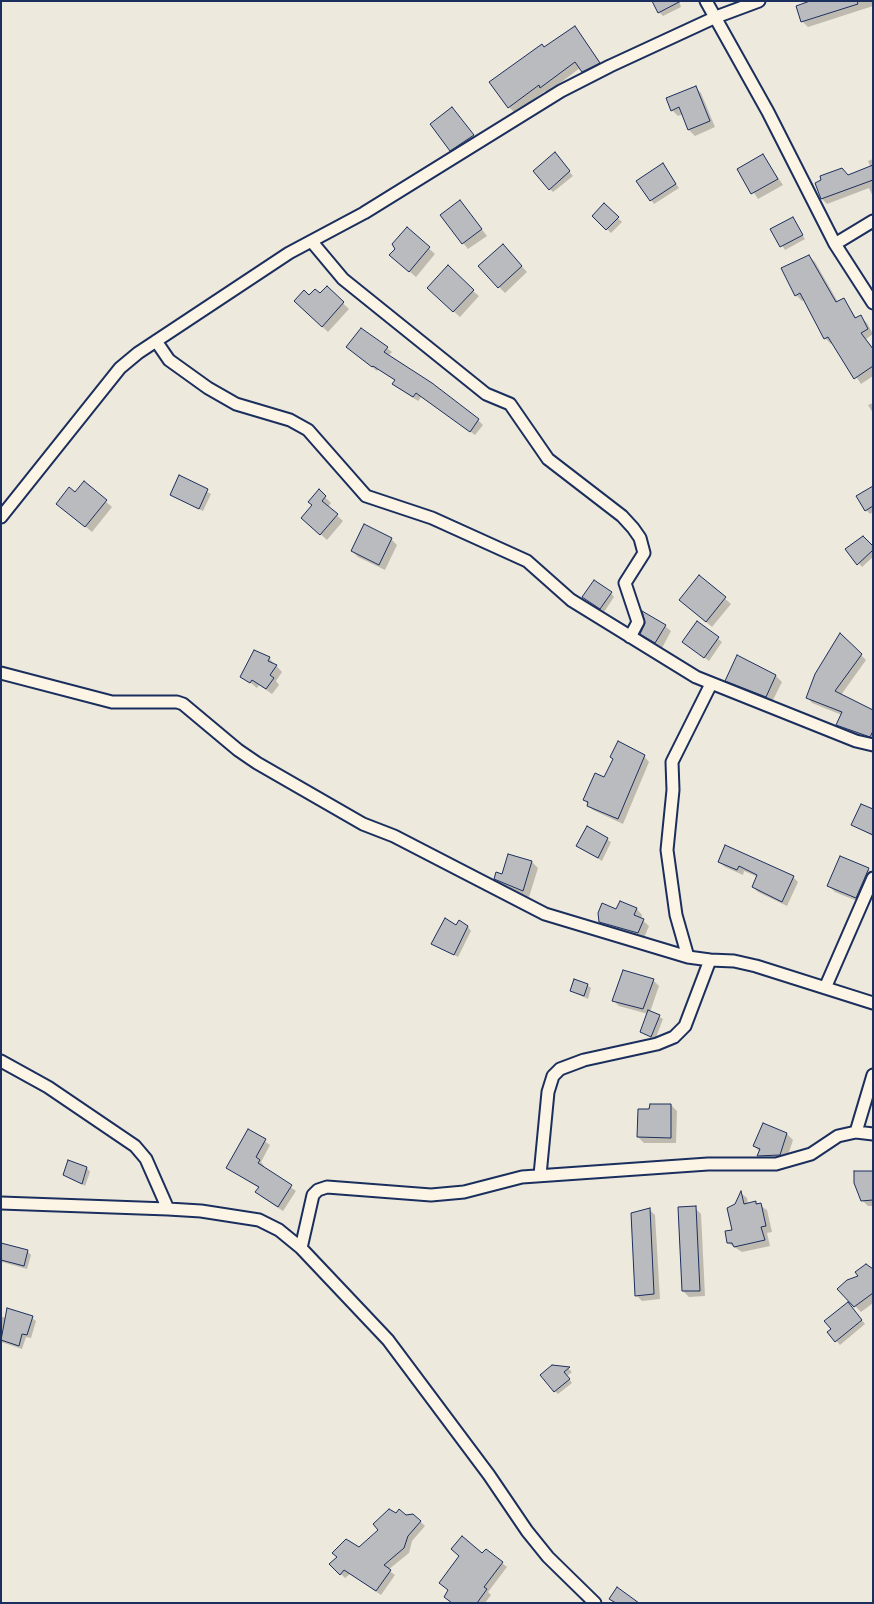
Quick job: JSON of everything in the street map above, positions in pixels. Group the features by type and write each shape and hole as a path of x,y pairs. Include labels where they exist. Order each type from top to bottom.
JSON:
{"street":[{"path":"706,1 768,112 835,244 873,304"},
{"path":"1,516 128,359 289,253 364,213 561,91 716,17 760,1"},
{"path":"835,244 873,221"},
{"path":"312,242 343,279 486,394 510,404 548,459 622,516 633,528 640,538 644,553 625,583 626,591 638,622 630,636"},
{"path":"156,341 169,360 208,388 236,404 290,420 308,430 366,496 432,518 528,561 571,600 681,669 711,684 856,741 873,745"},
{"path":"1,673 112,702 177,702 183,704 253,760 363,824 394,836 558,920 688,957 744,963 873,1004"},
{"path":"688,957 676,915 666,850 673,790 672,762 711,684"},
{"path":"825,988 873,878"},
{"path":"540,1175 548,1092 553,1076 560,1070 584,1060 657,1044 674,1037 684,1026 710,960"},
{"path":"1,1061 48,1087 135,1146 146,1159 168,1209"},
{"path":"856,1132 873,1075"},
{"path":"301,1248 313,1195 318,1190 327,1186 431,1196 464,1192 507,1180 540,1175 708,1164 776,1164 800,1159 838,1136 856,1132 873,1134"},
{"path":"1,1203 200,1211 259,1220 279,1230 301,1248 388,1340 548,1557 595,1603"}],"building":[{"path":"652,1 681,1 658,13"},
{"path":"810,1 857,1 858,4 801,22 796,6"},
{"path":"575,26 600,63 582,72 575,62 540,88 539,85 508,108 489,82 542,44 544,47"},
{"path":"696,86 710,121 688,130 679,107 671,111 666,98"},
{"path":"452,107 474,135 450,151 430,124"},
{"path":"555,152 570,171 549,190 533,171"},
{"path":"763,154 778,179 751,194 737,169"},
{"path":"663,163 676,184 650,201 636,181"},
{"path":"873,165 873,180 821,199 815,183 821,180 820,176 842,168 848,175"},
{"path":"460,200 482,229 462,244 440,215"},
{"path":"604,203 619,217 606,230 592,216"},
{"path":"793,217 803,235 780,247 770,229"},
{"path":"407,227 430,247 409,272 389,255 395,249 392,244"},
{"path":"503,244 522,266 498,288 478,266"},
{"path":"809,255 836,302 844,298 855,318 861,315 868,329 861,333 873,349 873,366 854,379 828,337 824,339 800,293 795,296 781,268"},
{"path":"448,265 474,290 453,312 427,288"},
{"path":"327,286 344,302 322,327 294,301 304,290 309,295 315,289 320,293"},
{"path":"361,328 388,347 384,352 432,383 479,419 470,432 416,393 413,397 392,384 395,380 372,367 346,347"},
{"path":"179,475 208,489 199,509 170,495"},
{"path":"84,481 107,500 85,527 56,504 69,487 75,492"},
{"path":"873,486 873,506 865,511 856,496"},
{"path":"319,489 326,496 322,501 338,514 320,535 301,518 312,505 308,502"},
{"path":"364,524 392,538 379,565 351,551"},
{"path":"863,536 873,546 873,550 857,565 845,549"},
{"path":"699,575 726,597 706,622 679,600"},
{"path":"594,580 612,592 600,609 582,597"},
{"path":"642,611 666,625 655,643 640,634 645,623"},
{"path":"697,621 719,637 704,658 682,642"},
{"path":"840,633 862,654 835,691 873,710 873,731 870,737 836,725 842,712 806,698 815,674"},
{"path":"254,650 270,657 268,661 277,665 270,675 274,678 266,689 252,680 250,683 240,677"},
{"path":"737,655 776,675 766,697 725,681"},
{"path":"618,741 645,755 618,819 587,806 588,802 583,800 595,773 604,777 613,759 610,757"},
{"path":"861,804 873,809 873,835 851,825"},
{"path":"587,826 608,838 598,858 576,846"},
{"path":"725,845 794,876 782,902 752,887 757,875 739,866 737,870 718,862"},
{"path":"508,854 532,861 523,891 494,879 496,872 502,874"},
{"path":"840,856 869,868 856,898 827,886"},
{"path":"620,901 637,908 634,915 644,919 638,933 599,922 598,913 602,903 616,909"},
{"path":"445,918 456,925 459,920 468,926 454,955 431,944"},
{"path":"623,970 654,979 643,1009 612,1001"},
{"path":"574,979 588,984 584,996 570,991"},
{"path":"648,1010 660,1015 651,1037 640,1032"},
{"path":"650,1104 671,1104 671,1138 637,1137 638,1109 649,1109"},
{"path":"763,1123 787,1133 780,1155 757,1156 760,1149 753,1146"},
{"path":"248,1129 266,1139 256,1157 260,1160 258,1163 292,1185 278,1207 255,1192 259,1187 226,1168"},
{"path":"68,1160 87,1167 82,1184 63,1175"},
{"path":"854,1171 873,1171 873,1200 861,1201 854,1183"},
{"path":"741,1191 744,1204 756,1201 756,1204 761,1203 766,1226 761,1227 765,1240 734,1247 732,1243 727,1243 725,1231 732,1230 727,1208 735,1204"},
{"path":"696,1206 700,1291 682,1291 678,1207"},
{"path":"650,1208 654,1294 635,1296 631,1213"},
{"path":"1,1243 28,1250 24,1266 1,1260"},
{"path":"866,1264 873,1269 873,1293 854,1307 837,1289 847,1280 858,1276 855,1272"},
{"path":"848,1302 862,1320 835,1342 827,1332 831,1329 824,1321"},
{"path":"7,1308 33,1316 27,1335 22,1334 19,1346 1,1340"},
{"path":"552,1365 570,1367 564,1372 570,1379 554,1392 540,1375"},
{"path":"389,1509 396,1513 399,1509 406,1515 413,1514 421,1521 408,1536 404,1548 384,1565 391,1570 376,1591 344,1570 340,1575 329,1564 337,1557 332,1553 346,1539 359,1547 378,1530 373,1524"},
{"path":"462,1536 482,1553 486,1549 503,1562 484,1587 487,1589 477,1603 452,1603 444,1597 448,1590 439,1583 459,1556 451,1549"},
{"path":"617,1587 639,1603 616,1603 609,1599"}]}
